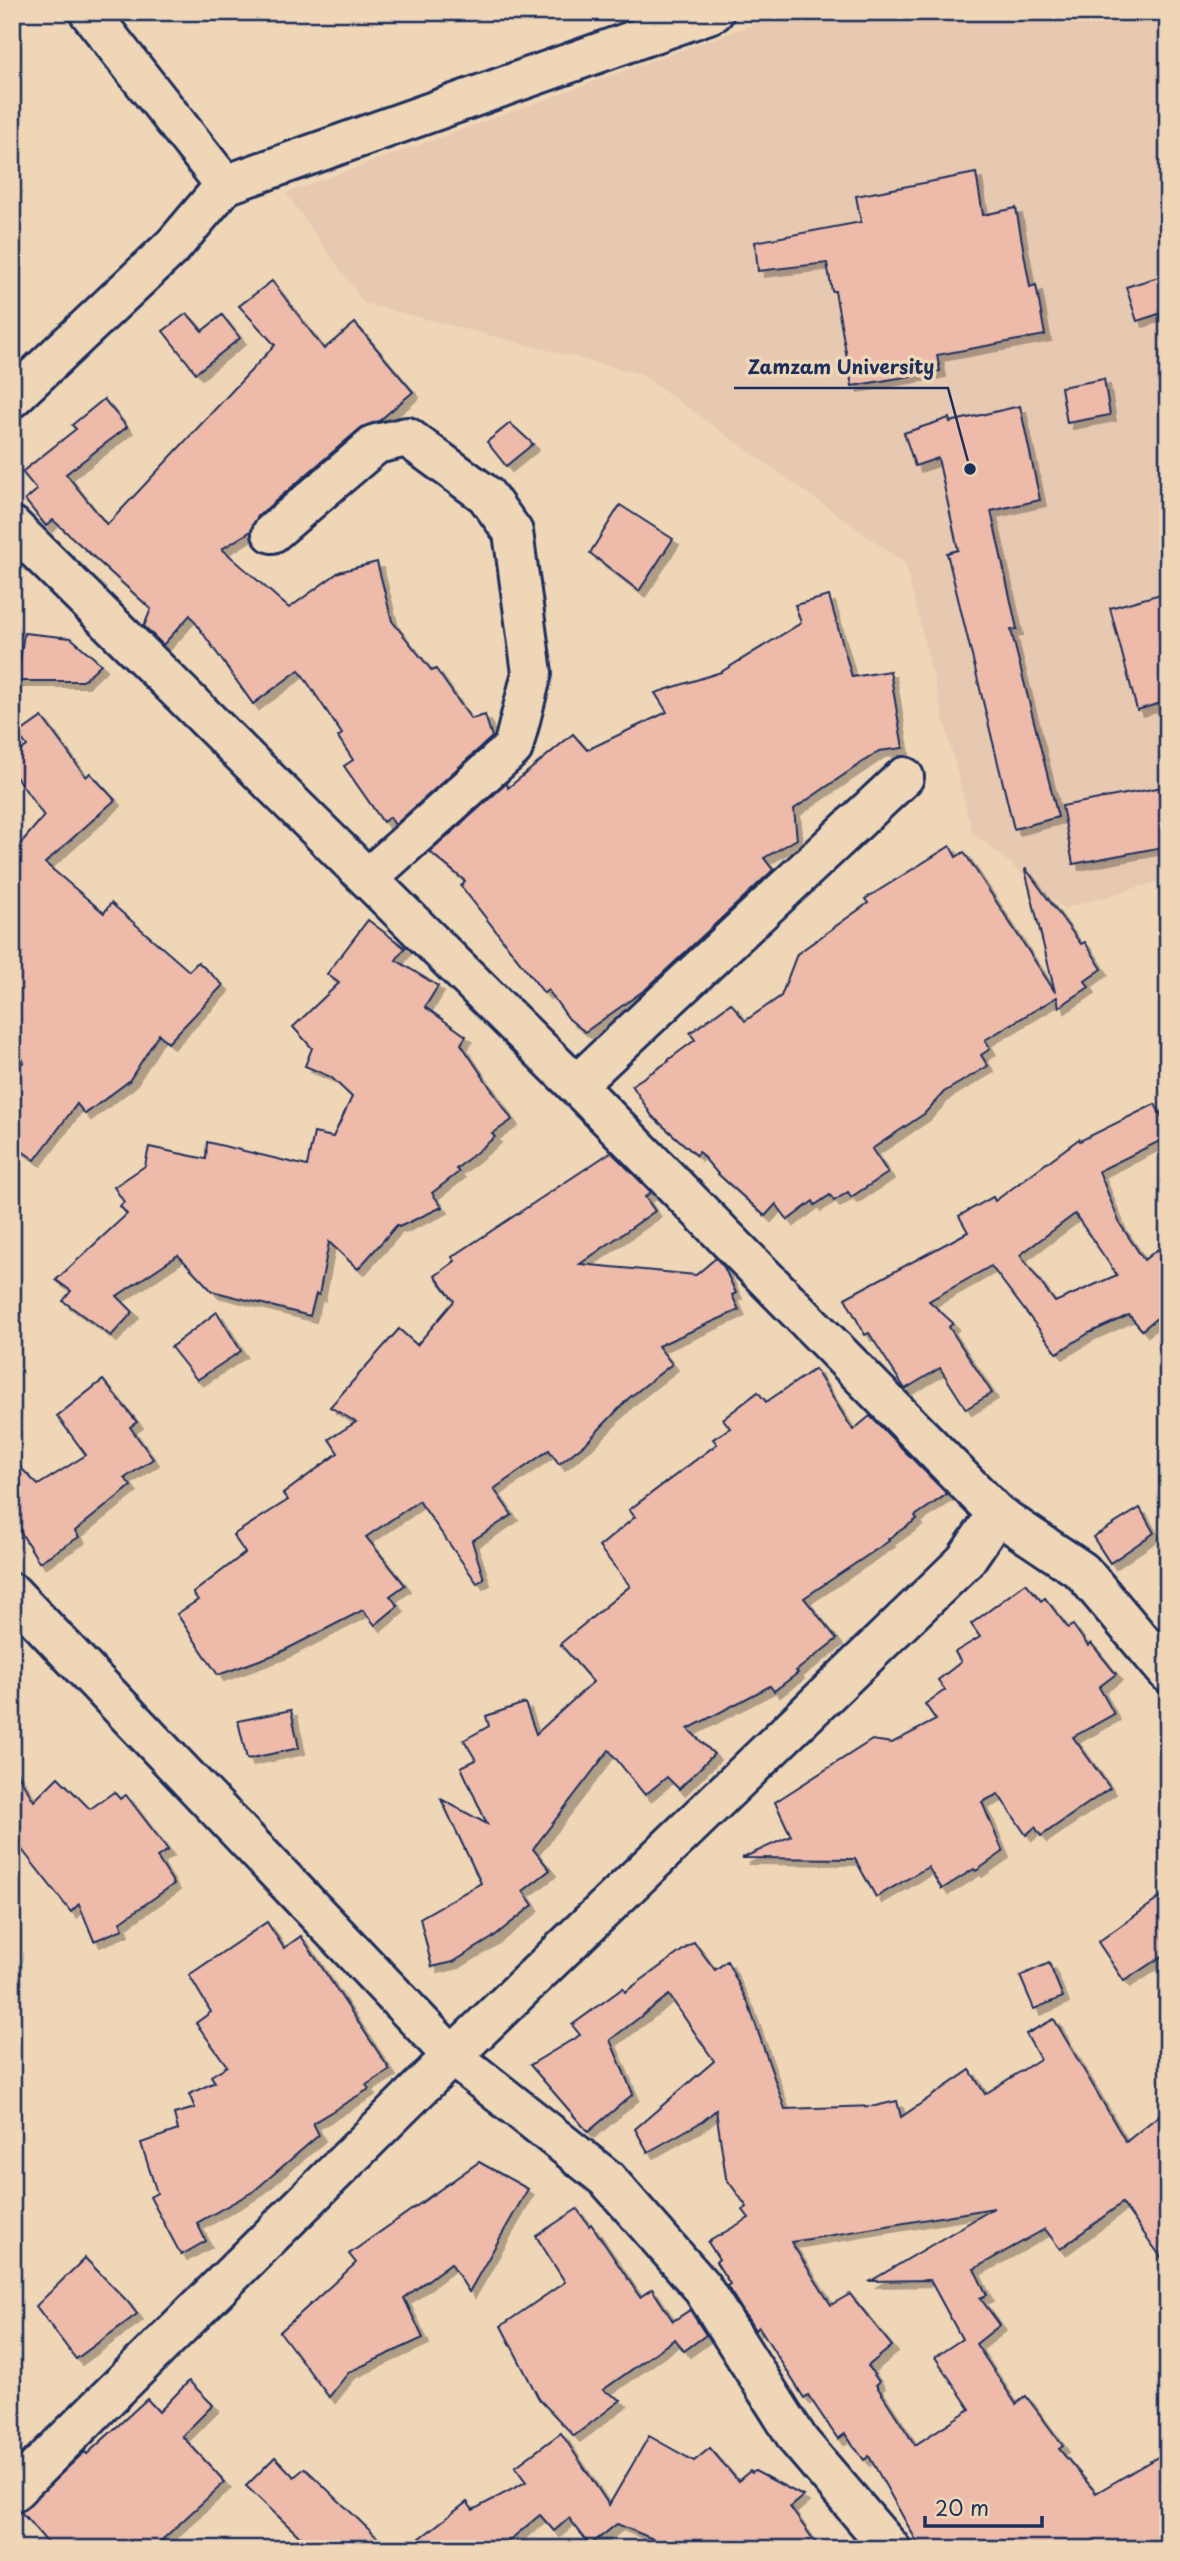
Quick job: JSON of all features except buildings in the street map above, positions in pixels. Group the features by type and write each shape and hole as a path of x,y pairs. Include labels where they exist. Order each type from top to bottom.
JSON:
{"street":[{"path":"89,12 225,185"},
{"path":"12,398 174,245 225,185 714,12"},
{"path":"272,533 376,444 407,437 486,495 513,532 532,673 513,748 368,878"},
{"path":"12,526 576,1085 997,1514 1082,1572 1168,1673"},
{"path":"576,1085 904,777"},
{"path":"12,2493 452,2056 965,1561 997,1514"},
{"path":"12,1593 452,2056 607,2179 701,2286 799,2441 891,2549"}],"shaded area":[{"path":"787,12 1168,12 1168,879 1064,908 972,832 905,563 641,374 364,303 286,193"}],"place":[{"name":"Zamzam University","path":"970,469"}]}
